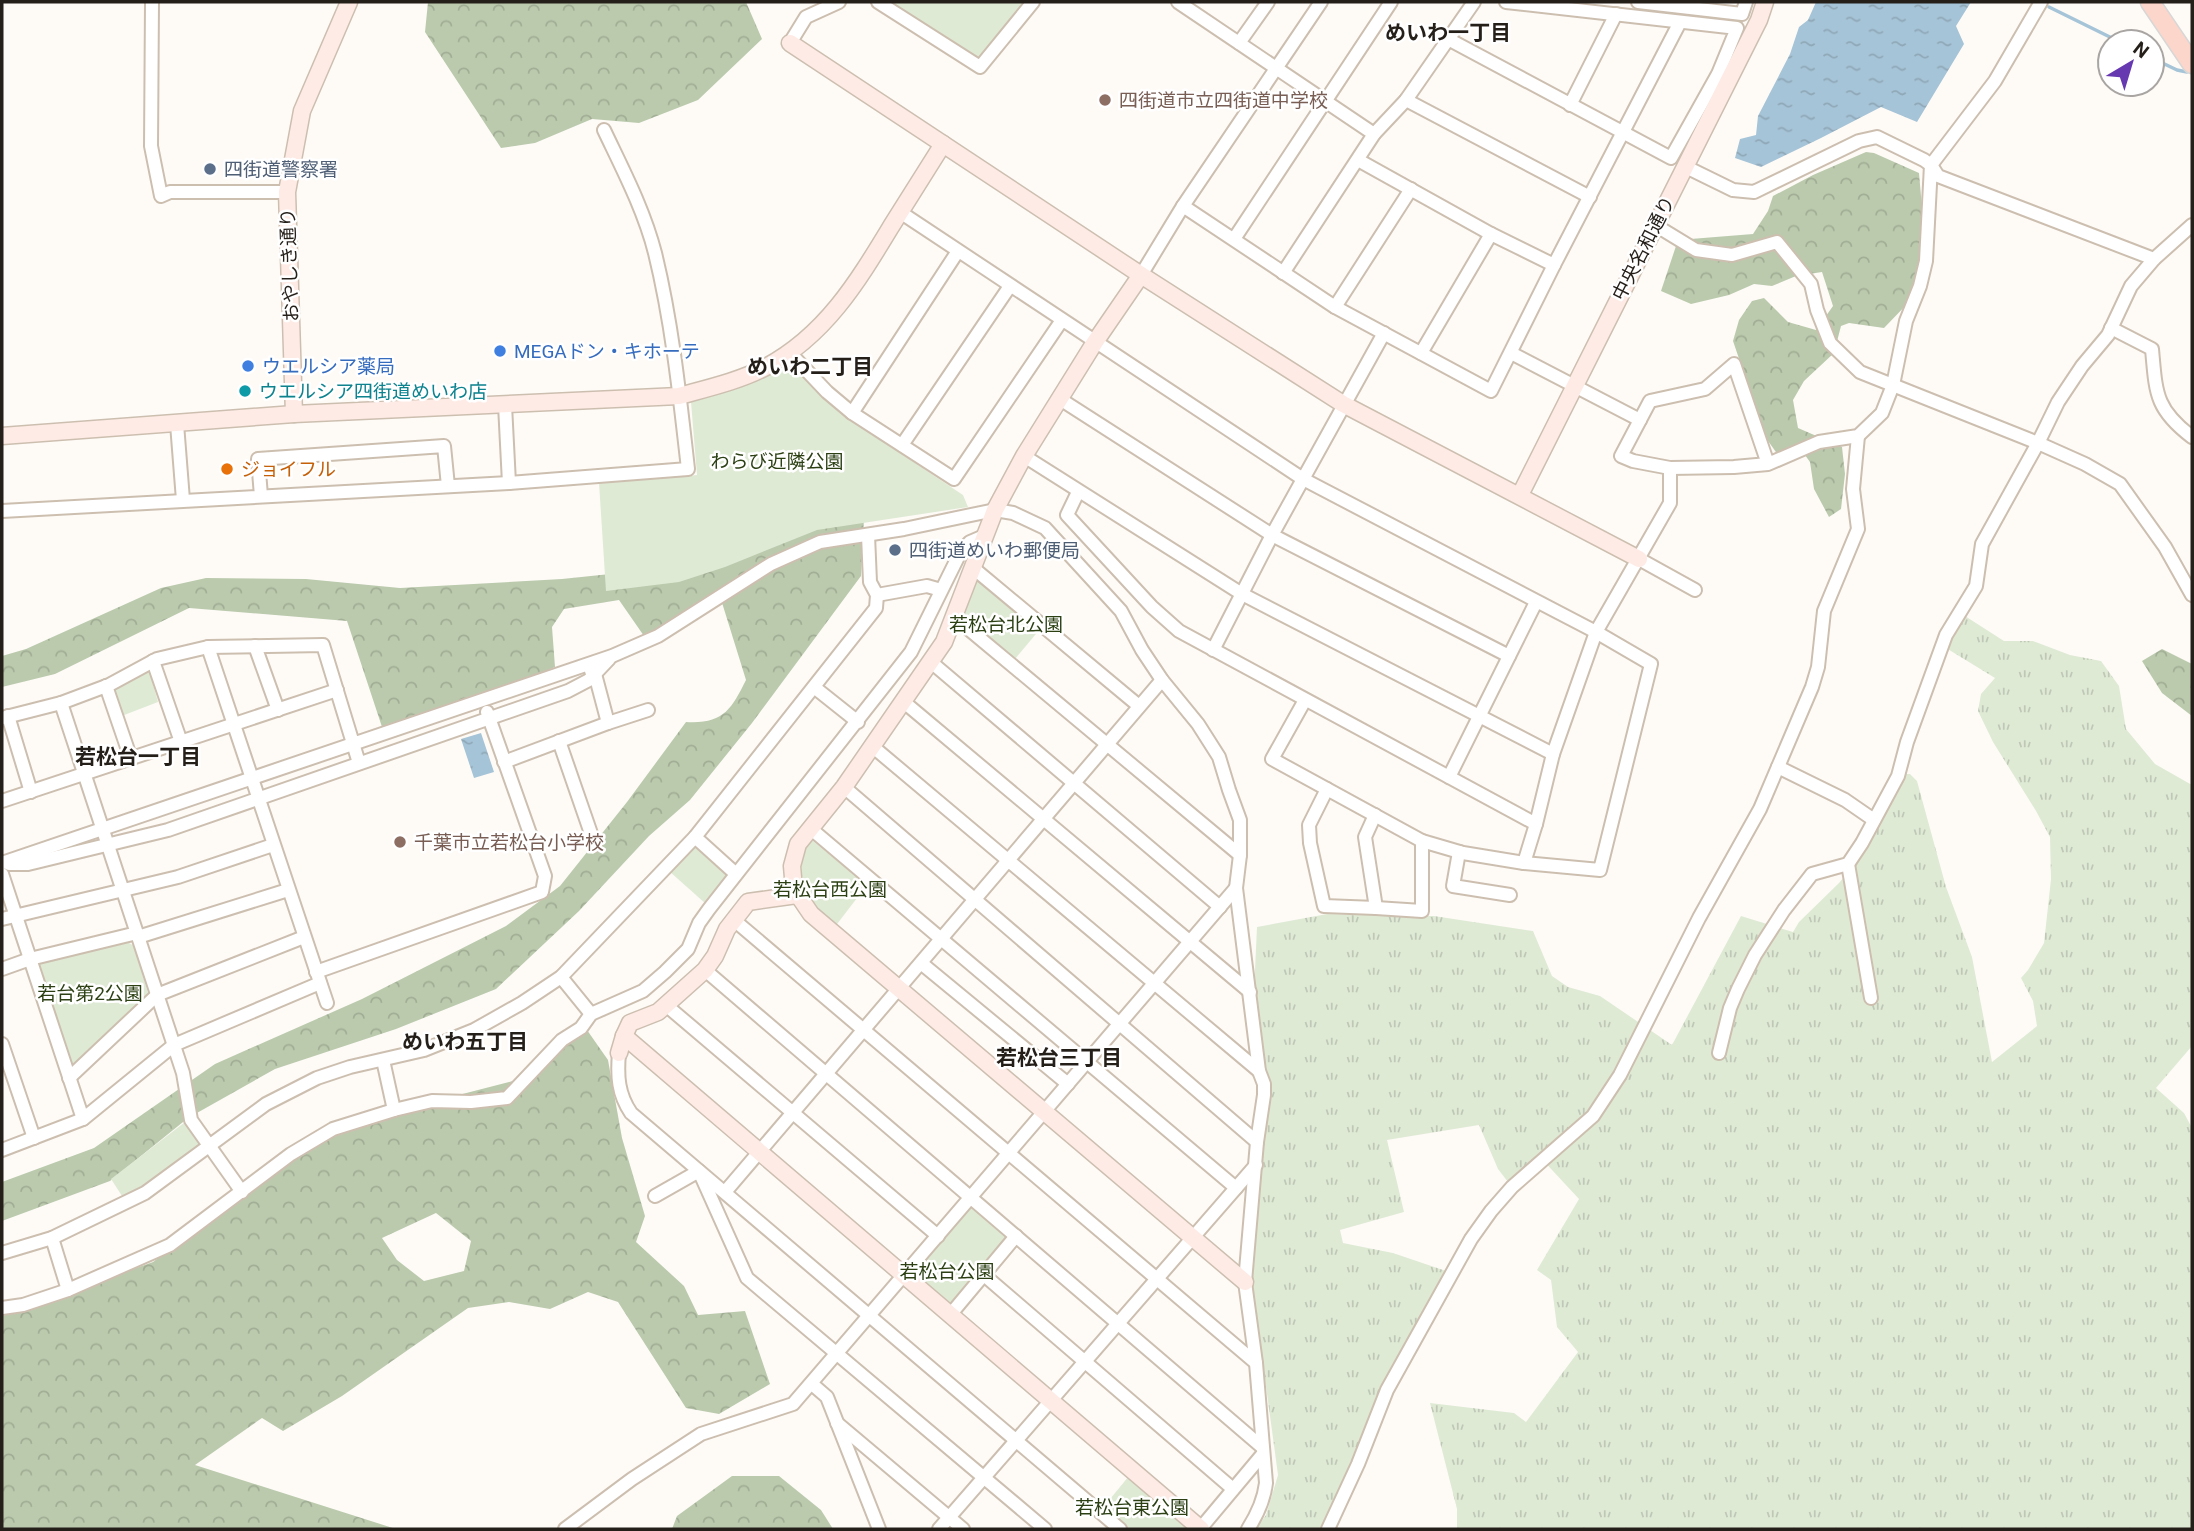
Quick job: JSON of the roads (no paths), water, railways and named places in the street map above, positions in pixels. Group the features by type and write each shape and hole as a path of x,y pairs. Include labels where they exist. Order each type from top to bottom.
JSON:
{"main road":[{"path":"2150,2 2192,64"}],"street":[{"path":"152,2 151,146 161,195 170,192 287,192"},
{"name":"おやしき通り","path":"294,414 287,192 302,111 349,2"},
{"path":"839,2 806,17 790,43 1140,275 1343,404 1520,495 1695,590"},
{"path":"878,2 980,67 1033,2"},
{"path":"1178,2 1193,6 1276,69 1374,134"},
{"path":"1240,43 1268,2"},
{"path":"1245,1282 811,914 797,895 792,879 794,855 798,845 844,787 944,642 995,510 1024,456 1183,206 1321,2"},
{"path":"1234,239 1391,2"},
{"path":"1283,273 1374,134 1406,100 1474,2"},
{"path":"1448,39 1671,158 1718,74 1737,28 1506,2"},
{"path":"1638,2 1742,14 1746,2"},
{"name":"中央名和通り","path":"1520,495 1759,20 1765,2"},
{"path":"1768,464 1734,364 1705,388 1650,401 1621,456 1670,468 1768,464 1819,442 1858,436 1882,413 1893,385 1906,321 1920,286 1926,261 1931,165 1995,81 2041,2"},
{"path":"1570,105 1616,14"},
{"path":"1183,206 1335,307 1491,391 1680,22"},
{"path":"1406,100 1590,197"},
{"path":"2,512 509,483 688,469 655,252 639,204 604,130"},
{"path":"1684,166 1733,190 1754,192 1859,141 1877,137 1886,139 1931,165 1938,176 2154,259"},
{"path":"2,436 294,414 679,396 731,381 765,367 789,352 828,319 855,286 943,144"},
{"path":"1358,160 1491,234 1554,265"},
{"path":"1335,307 1411,189"},
{"path":"900,212 1304,480 1596,632 1651,664 1600,870 1524,863 1459,852 1422,841 1272,760 1305,700"},
{"path":"1655,225 1696,250 1732,255 1777,242 1811,284 1817,310 1830,343 1860,372 2038,443 2085,464 2120,484 2165,547 2192,595"},
{"path":"1719,1053 1730,1008 1738,989 1755,955 1784,910 1812,874 1848,864 1898,776 1907,742 1946,635 1976,586 1982,544 2058,402 2111,328 2132,286 2154,259 2192,225"},
{"path":"1421,353 1491,234"},
{"path":"852,413 958,251"},
{"path":"902,445 1010,286"},
{"path":"789,352 827,392 852,413 954,479 1062,320"},
{"path":"2111,328 2152,349 2155,384 2163,409 2192,437"},
{"path":"1213,650 1272,535 1384,333"},
{"path":"1511,353 1640,419"},
{"path":"1060,399 1272,535 1509,656"},
{"path":"505,405 509,483"},
{"path":"177,424 183,500"},
{"path":"1328,1529 1358,1464 1387,1390 1471,1239 1512,1187 1593,1116 1620,1075 1699,918 1760,808 1812,687 1818,667 1824,611 1858,529 1853,489 1858,436"},
{"path":"261,496 258,458 444,446 448,486"},
{"path":"1024,456 1242,594 1553,754"},
{"path":"1524,863 1553,754 1596,632 1670,503 1670,468"},
{"path":"1079,492 1067,514 1152,607 1180,631 1536,824"},
{"path":"2,864 483,701 590,670 612,656 658,636 771,564 820,542 995,510 1013,513 1045,528 1121,611 1161,680 1198,724 1219,757 1240,820 1236,888 1259,1070 1264,1084 1245,1282 1256,1363 1266,1483 1265,1495 1248,1529"},
{"path":"2,1253 52,1238 145,1193 266,1104 317,1078 424,1050 474,1030 561,977 695,837 876,608 877,595 870,582 868,535"},
{"path":"2,1308 23,1305 68,1290 170,1245 291,1154 333,1129 432,1101 471,1102 507,1098 562,1040 582,1028 591,1014 643,991 688,949 699,923 911,652 961,551 970,542 985,536"},
{"path":"972,567 1139,706"},
{"path":"877,595 927,586 940,590"},
{"path":"1449,777 1536,601"},
{"path":"953,616 1240,855"},
{"path":"32,792 5,717 61,703 106,686 153,661 208,647 323,645 359,763"},
{"path":"255,646 278,710"},
{"path":"208,647 327,1003"},
{"path":"153,661 181,742"},
{"path":"931,662 1220,907"},
{"path":"2,864 28,864 168,830 568,691 589,680 590,670"},
{"path":"590,670 608,723"},
{"path":"725,1192 1161,680"},
{"path":"106,686 131,759"},
{"path":"814,687 858,722"},
{"path":"2,802 337,690"},
{"path":"2,1150 83,1119 174,1045 318,978 542,892 545,876 483,701"},
{"path":"904,702 1250,992"},
{"path":"61,703 183,1073 191,1120 242,1192"},
{"path":"504,762 648,710"},
{"path":"559,741 595,845"},
{"path":"872,746 1259,1070"},
{"path":"1778,766 1845,800 1874,820"},
{"path":"844,787 1257,1142"},
{"path":"1326,789 1309,825 1310,844 1324,906 1422,911 1422,841"},
{"path":"1374,815 1365,837 1376,908"},
{"path":"810,828 1236,1188"},
{"path":"695,837 736,874"},
{"path":"2,919 177,877 273,845"},
{"path":"1459,852 1453,886 1510,895"},
{"path":"1848,864 1871,998"},
{"path":"2,874 83,1119"},
{"path":"565,1529 632,1479 701,1434 793,1404 1236,888"},
{"path":"2,969 30,959 137,935 288,890"},
{"path":"797,895 748,902 727,929 715,956 705,970 659,1012 630,1023 619,1053 617,1076 622,1101 631,1113 1120,1529"},
{"path":"734,920 1256,1363"},
{"path":"69,1078 158,995 304,937"},
{"path":"921,963 1068,1084"},
{"path":"705,970 1119,1323 1262,1451"},
{"path":"561,977 591,1014"},
{"path":"667,1006 938,1236"},
{"path":"624,1036 1200,1529 1262,1451"},
{"path":"2,1044 34,1138"},
{"path":"383,1060 394,1110"},
{"path":"939,1529 1256,1165"},
{"path":"655,1196 699,1171"},
{"path":"699,1171 747,1278 1045,1529"},
{"path":"950,1315 1016,1236"},
{"path":"52,1238 68,1290"},
{"path":"984,1275 1233,1489"},
{"path":"811,1384 827,1398 879,1529"},
{"path":"837,1423 963,1529"}],"water":[{"path":"1816,2 1971,2 1956,26 1964,44 1917,122 1881,107 1761,167 1735,158 1740,139 1756,135 1758,116 1790,54 1799,27 1808,20"},
{"path":"481,733 494,772 474,778 461,739"}],"waterway":[{"path":"2049,7 2096,30"},
{"path":"2166,65 2187,72"}],"place":[{"name":"四街道市立四街道中学校","path":"1105,100"},
{"name":"四街道警察署","path":"210,169"},
{"name":"MEGAドン・キホーテ","path":"500,351"},
{"name":"ウエルシア薬局","path":"248,366"},
{"name":"ウエルシア四街道めいわ店","path":"245,391"},
{"name":"ジョイフル","path":"227,469"},
{"name":"四街道めいわ郵便局","path":"895,550"},
{"name":"千葉市立若松台小学校","path":"400,842"}],"district":[{"name":"めいわ一丁目","path":"1448,33"},
{"name":"めいわ二丁目","path":"810,367"},
{"name":"若松台一丁目","path":"138,757"},
{"name":"めいわ五丁目","path":"465,1042"},
{"name":"若松台三丁目","path":"1059,1058"}],"park label":[{"name":"わらび近隣公園","path":"777,461"},
{"name":"若松台北公園","path":"1006,624"},
{"name":"若松台西公園","path":"830,889"},
{"name":"若台第2公園","path":"90,993"},
{"name":"若松台公園","path":"947,1271"},
{"name":"若松台東公園","path":"1132,1507"}]}
